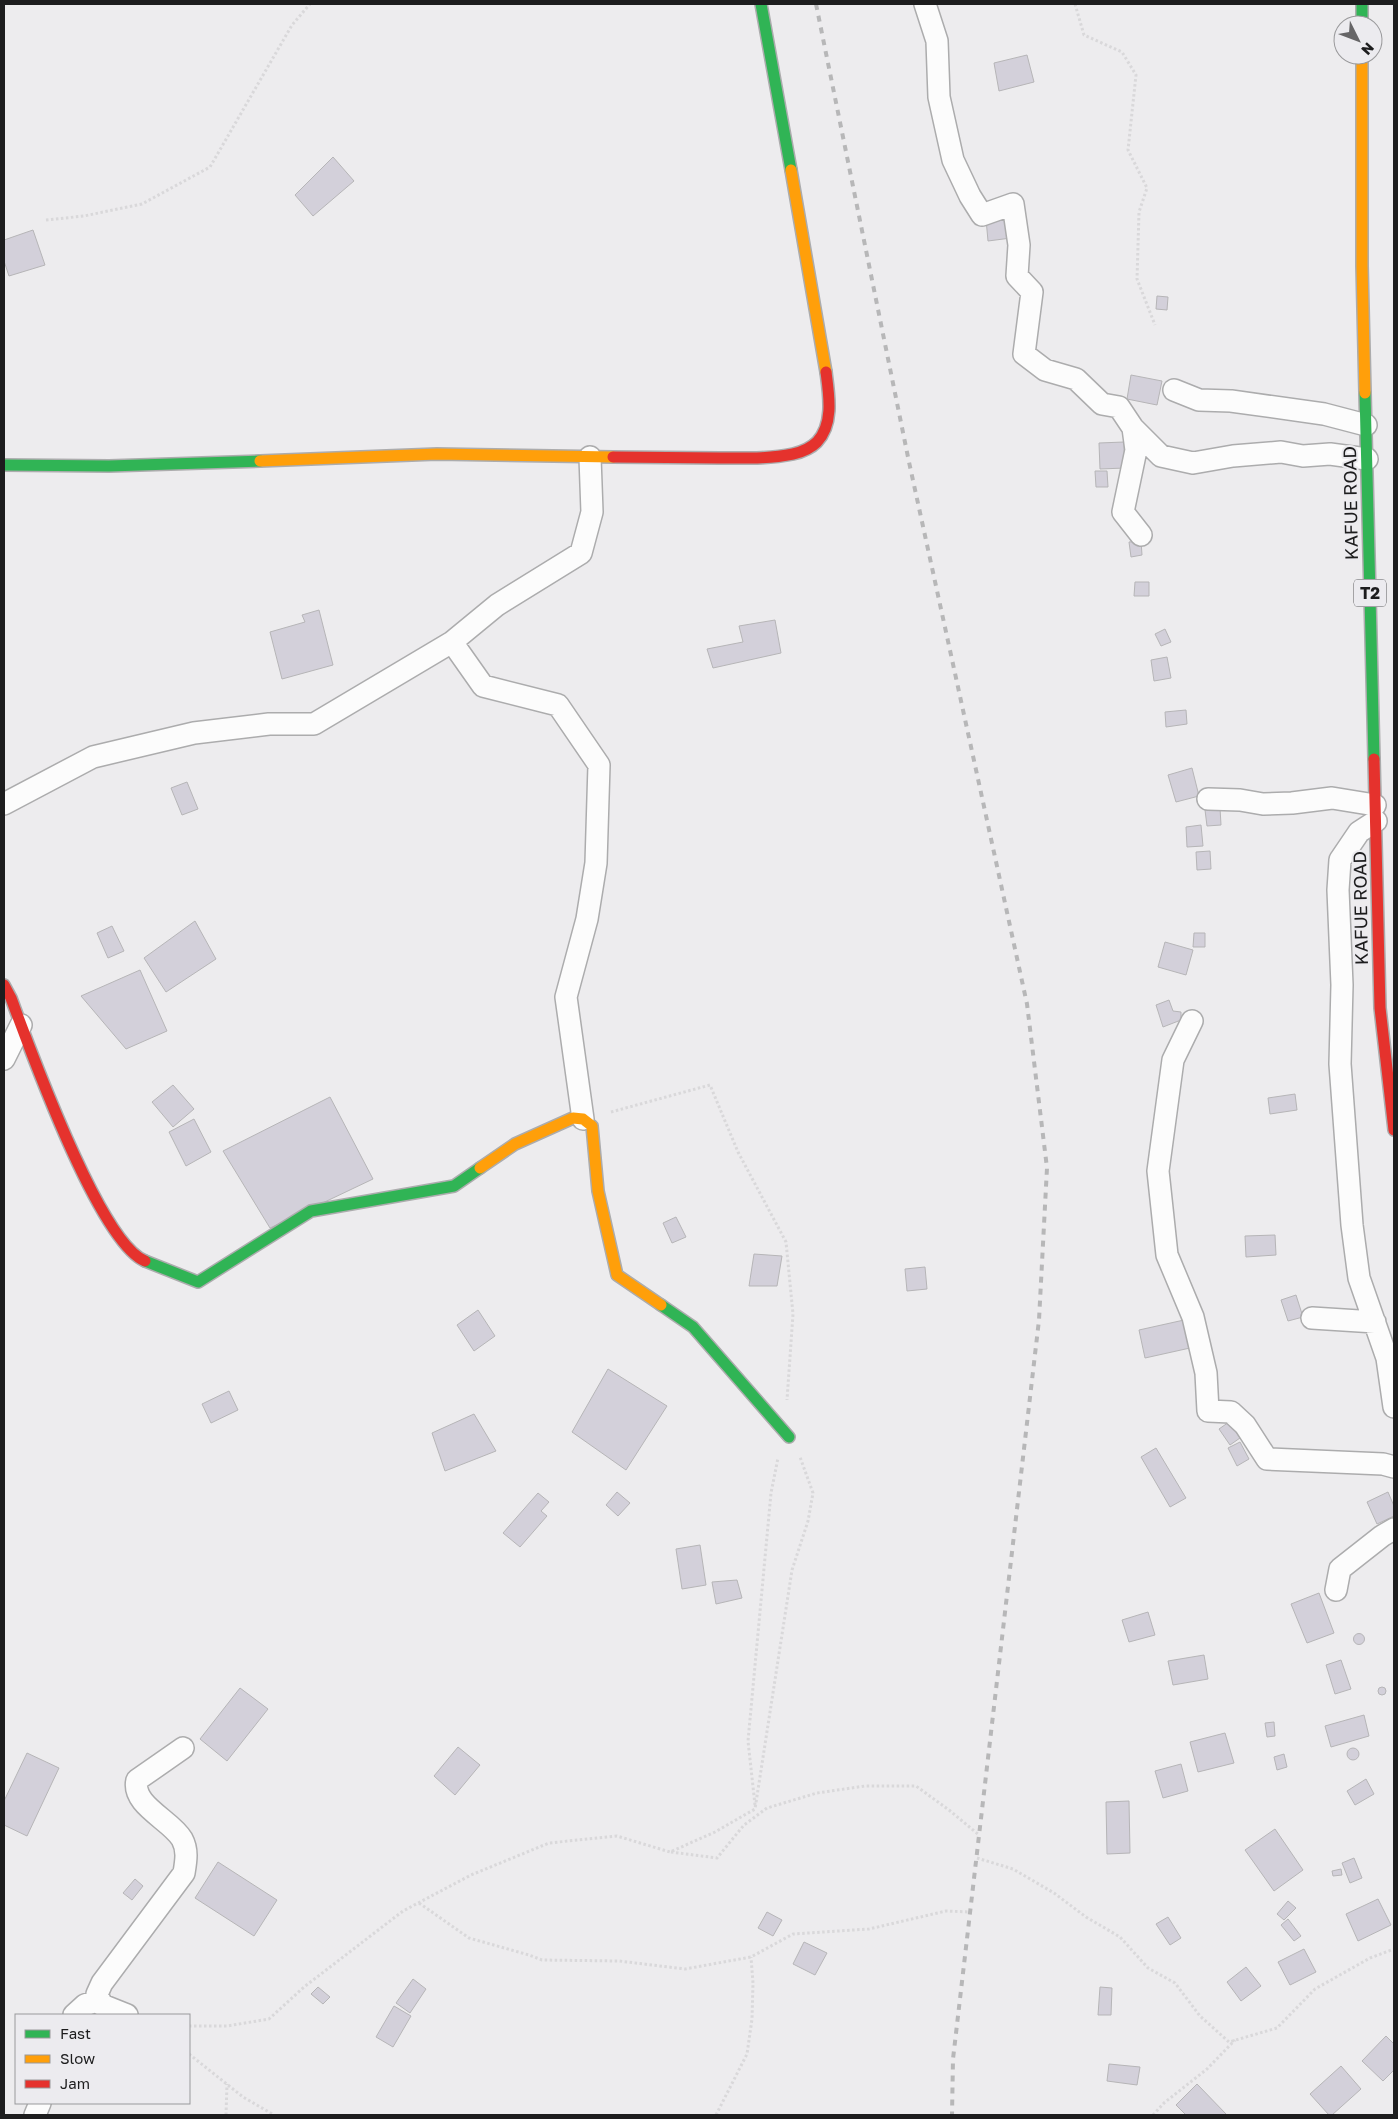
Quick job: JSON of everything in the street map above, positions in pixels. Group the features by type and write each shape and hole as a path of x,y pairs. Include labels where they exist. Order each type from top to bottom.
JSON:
{"main road":[{"path":"4,465 84,466 424,454 749,457 788,455 806,451 818,440 827,425 830,409 824,364 761,4"},
{"name":"KAFUE ROAD","path":"1362,65 1362,266 1380,1008 1394,1130"},
{"path":"4,985 54,1113 106,1217 136,1257 198,1282 311,1211 454,1186 515,1144 573,1118 584,1119 592,1126 598,1191 617,1275 693,1327 789,1437"}],"street":[{"path":"925,4 937,42 939,97 952,160 970,196 982,214 1013,204 1019,246 1017,276 1032,292 1024,354 1045,370 1076,379 1102,404 1119,407 1133,428 1161,456 1193,463 1233,456 1281,452 1303,456 1330,454 1367,459"},
{"path":"1174,390 1199,400 1231,401 1324,414 1366,425"},
{"path":"1133,428 1136,450 1123,512 1141,535"},
{"path":"4,804 93,757 194,733 269,724 314,724 452,642 497,604 580,553 592,512 590,457"},
{"path":"452,642 483,686 558,705 600,766 596,863 587,919 566,998 584,1119"},
{"path":"1208,799 1240,800 1263,804 1292,803 1332,798 1376,813 1340,860 1338,890 1342,985 1340,1064 1352,1225 1359,1278 1387,1358 1394,1406"},
{"path":"1192,1021 1173,1060 1158,1171 1167,1255 1193,1317 1206,1373 1208,1411 1231,1412 1245,1426 1267,1458 1384,1464 1394,1467"},
{"path":"4,1059 21,1025"},
{"path":"1312,1318 1375,1322"},
{"path":"1336,1590 1340,1568 1394,1529"},
{"path":"124,2014 102,2005 97,1994 102,1983 184,1873 186,1854 182,1838 139,1798 135,1787 137,1780 183,1748"},
{"path":"75,2014 85,2005 99,2000"}],"path":[{"path":"46,220 84,216 142,204 210,167 292,25 310,4"},
{"path":"1075,4 1084,34 1122,52 1136,75 1128,150 1147,188 1139,212 1137,279 1155,325"},
{"path":"670,1852 715,1832 755,1808 792,1570 808,1521 812,1493 798,1452 789,1437"},
{"path":"190,2026 226,2026 269,2020 304,1987 403,1911 472,1875 549,1843 617,1836 670,1852 717,1858 744,1825 767,1808 816,1792 865,1786 916,1786 979,1835"},
{"path":"977,1858 1013,1869 1054,1893 1086,1917 1120,1937 1148,1968 1175,1983 1200,2016 1228,2042 1277,2028 1315,1989 1370,1958 1394,1949"},
{"path":"419,1903 469,1938 542,1960 619,1961 685,1969 751,1957 793,1934 869,1929 946,1911 970,1912"},
{"path":"716,2115 747,2054 752,2019 753,1983 751,1957"},
{"path":"1153,2115 1164,2103 1207,2069 1236,2040"},
{"path":"190,2055 243,2097 274,2115"},
{"path":"226,2115 227,2084"}],"building":[{"path":"1027,55 1034,82 999,91 994,63"},
{"path":"333,157 354,181 313,216 295,195"},
{"path":"1009,217 1011,238 988,241 986,219"},
{"path":"33,230 45,265 9,276 4,261 4,240"},
{"path":"1157,296 1168,297 1167,310 1156,309"},
{"path":"1131,375 1162,381 1157,405 1127,399"},
{"path":"1124,442 1125,468 1100,469 1099,443"},
{"path":"1095,471 1107,471 1108,487 1096,487"},
{"path":"1141,541 1142,555 1131,557 1129,542"},
{"path":"1135,582 1149,582 1149,596 1134,596"},
{"path":"319,610 333,665 282,679 270,632 305,622 302,615"},
{"path":"775,620 781,653 713,668 707,649 743,642 739,626"},
{"path":"1165,629 1171,642 1161,646 1155,634"},
{"path":"1167,657 1171,678 1154,681 1151,660"},
{"path":"1186,710 1187,724 1166,727 1165,712"},
{"path":"1192,768 1199,796 1176,802 1168,775"},
{"path":"187,782 198,809 182,815 171,788"},
{"path":"1220,808 1221,825 1207,826 1205,810"},
{"path":"1201,825 1203,846 1187,847 1186,827"},
{"path":"1210,851 1211,869 1197,870 1196,852"},
{"path":"195,921 216,959 166,992 144,958"},
{"path":"112,926 124,951 108,958 97,933"},
{"path":"1194,933 1205,933 1205,947 1193,947"},
{"path":"1165,942 1193,950 1186,975 1158,967"},
{"path":"140,970 167,1031 126,1049 81,996"},
{"path":"1169,1000 1173,1011 1181,1012 1181,1020 1163,1027 1156,1005"},
{"path":"173,1085 194,1109 173,1127 152,1102"},
{"path":"1295,1094 1297,1110 1270,1114 1268,1098"},
{"path":"330,1097 373,1179 270,1228 223,1151"},
{"path":"194,1119 211,1152 186,1166 169,1132"},
{"path":"676,1217 686,1237 672,1243 663,1223"},
{"path":"1275,1235 1276,1255 1246,1257 1245,1236"},
{"path":"754,1254 782,1256 777,1286 749,1286"},
{"path":"925,1267 927,1289 907,1291 905,1269"},
{"path":"1296,1295 1303,1317 1288,1321 1281,1300"},
{"path":"478,1310 495,1336 474,1351 457,1325"},
{"path":"1184,1320 1190,1348 1145,1358 1139,1330"},
{"path":"608,1369 667,1406 626,1470 572,1432"},
{"path":"229,1391 238,1410 211,1423 202,1404"},
{"path":"474,1414 496,1451 445,1471 432,1433"},
{"path":"1229,1422 1240,1438 1230,1445 1219,1429"},
{"path":"1240,1442 1249,1459 1237,1466 1228,1448"},
{"path":"1156,1448 1186,1498 1170,1507 1141,1457"},
{"path":"617,1492 630,1503 618,1516 606,1505"},
{"path":"1388,1492 1394,1506 1394,1516 1377,1524 1367,1502"},
{"path":"538,1493 549,1502 541,1511 547,1516 520,1547 503,1533"},
{"path":"700,1545 706,1585 682,1589 676,1549"},
{"path":"737,1580 742,1598 716,1604 712,1582"},
{"path":"1319,1593 1334,1633 1307,1643 1291,1604"},
{"path":"1148,1612 1155,1635 1129,1642 1122,1620"},
{"path":"1357,1634 1361,1634 1364,1639 1363,1643 1357,1644 1354,1641 1354,1637"},
{"path":"1204,1655 1208,1679 1173,1685 1168,1661"},
{"path":"1341,1660 1351,1689 1335,1694 1326,1665"},
{"path":"1382,1687 1386,1691 1382,1695 1378,1691"},
{"path":"240,1688 268,1709 227,1761 200,1739"},
{"path":"1364,1715 1369,1736 1331,1747 1325,1726"},
{"path":"1274,1722 1275,1736 1267,1737 1265,1723"},
{"path":"1225,1733 1234,1763 1198,1772 1190,1742"},
{"path":"458,1747 480,1765 455,1795 434,1776"},
{"path":"1351,1748 1355,1748 1359,1754 1355,1760 1351,1760 1347,1756 1347,1752"},
{"path":"27,1753 59,1768 27,1836 4,1825 4,1801"},
{"path":"1284,1754 1287,1767 1277,1770 1274,1757"},
{"path":"1181,1764 1188,1791 1163,1798 1155,1771"},
{"path":"1366,1779 1374,1794 1355,1805 1347,1791"},
{"path":"1129,1801 1130,1853 1107,1854 1106,1802"},
{"path":"1275,1829 1303,1870 1274,1891 1245,1850"},
{"path":"1354,1858 1362,1878 1350,1883 1342,1863"},
{"path":"218,1862 277,1900 254,1936 195,1898"},
{"path":"1341,1869 1342,1875 1333,1876 1332,1871"},
{"path":"135,1879 143,1886 132,1900 123,1893"},
{"path":"1378,1899 1391,1925 1358,1941 1346,1914"},
{"path":"1288,1901 1296,1908 1284,1920 1277,1914"},
{"path":"767,1912 782,1920 773,1936 758,1928"},
{"path":"1168,1917 1181,1938 1170,1945 1156,1924"},
{"path":"1288,1919 1301,1936 1294,1941 1281,1925"},
{"path":"804,1942 827,1953 815,1975 793,1964"},
{"path":"1304,1949 1316,1972 1290,1985 1278,1962"},
{"path":"1246,1967 1261,1986 1241,2001 1227,1982"},
{"path":"413,1979 426,1989 410,2013 396,2003"},
{"path":"318,1987 330,1997 323,2004 311,1994"},
{"path":"1100,1987 1112,1988 1111,2015 1098,2015"},
{"path":"394,2006 411,2016 393,2047 376,2037"},
{"path":"1386,2036 1394,2044 1394,2070 1383,2081 1362,2061"},
{"path":"1109,2064 1140,2067 1137,2085 1107,2081"},
{"path":"1341,2066 1361,2089 1332,2115 1329,2115 1310,2094"},
{"path":"1197,2084 1227,2115 1186,2115 1176,2105"}],"railway":[{"path":"816,4 909,462 1027,1004 1047,1168 1039,1320 953,2059 952,2115"}],"traffic: fast":[{"path":"761,4 791,170"},
{"path":"1362,4 1362,15"},
{"path":"1365,393 1374,759"},
{"path":"4,465 109,466 260,461"},
{"path":"145,1261 198,1282 311,1211 454,1186 480,1168"},
{"path":"661,1305 693,1327 789,1437"}],"traffic: slow":[{"path":"1362,65 1362,266 1365,393"},
{"path":"791,170 826,372"},
{"path":"260,461 437,454 613,457"},
{"path":"480,1168 515,1144 573,1118 583,1119 592,1126 598,1191 617,1275 661,1305"}],"traffic: jam":[{"path":"613,457 756,458 784,456 803,451 817,442 826,427 829,409 826,372"},
{"path":"1374,759 1380,1008 1394,1130"},
{"path":"4,985 11,998 33,1058 68,1142 87,1183 107,1219 127,1246 145,1261"}]}
